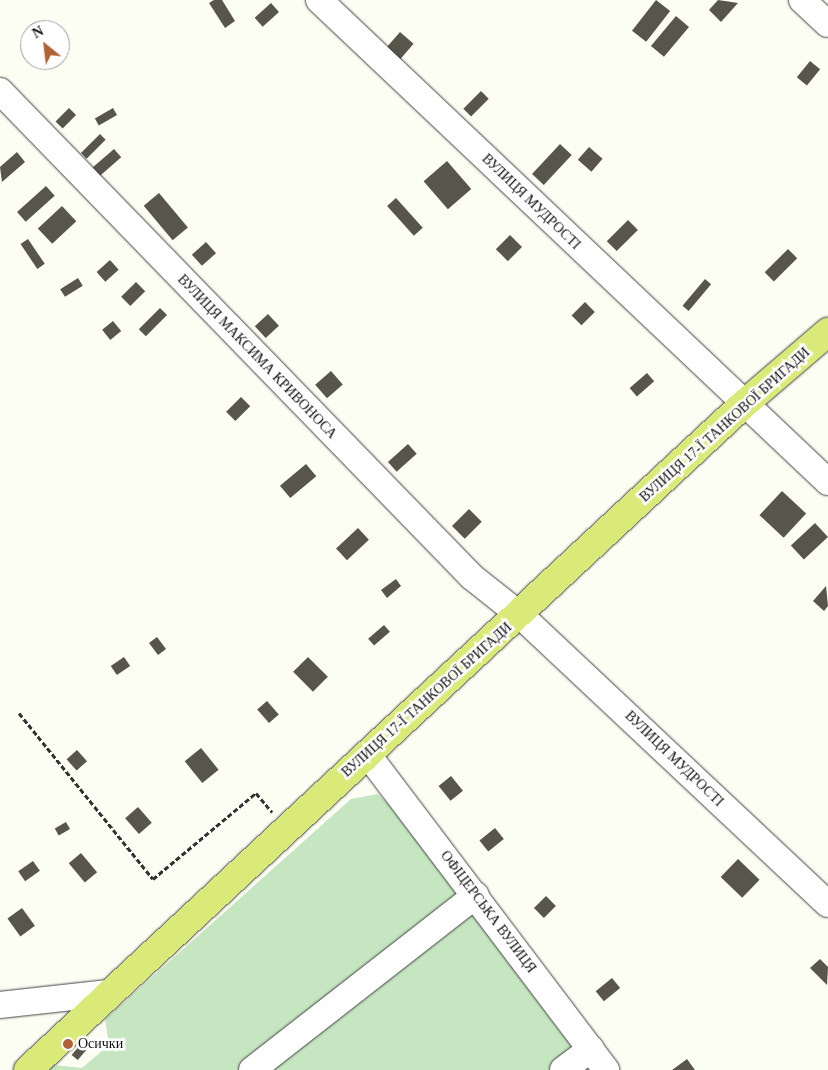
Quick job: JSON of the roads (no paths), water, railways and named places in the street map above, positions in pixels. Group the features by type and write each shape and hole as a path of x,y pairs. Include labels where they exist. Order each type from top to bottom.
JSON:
{"main road":[{"name":"ВУЛИЦЯ 17-Ї ТАНКОВОЇ БРИГАДИ","path":"28,1070 285,828 368,755 520,615 744,404 828,332"}],"street":[{"name":"ВУЛИЦЯ МУДРОСТІ","path":"319,0 828,482"},
{"path":"802,0 828,24"},
{"name":"ВУЛИЦЯ МАКСИМА КРИВОНОСА","path":"0,91 472,577 520,615"},
{"name":"ВУЛИЦЯ МУДРОСТІ","path":"520,615 828,904"},
{"name":"ОФІЦЕРСЬКА ВУЛИЦЯ","path":"368,755 476,895 606,1070"},
{"path":"252,1070 476,895"},
{"path":"0,1005 109,993"},
{"path":"564,1070 590,1049"}],"place":[{"name":"Осички","path":"68,1044"}]}
